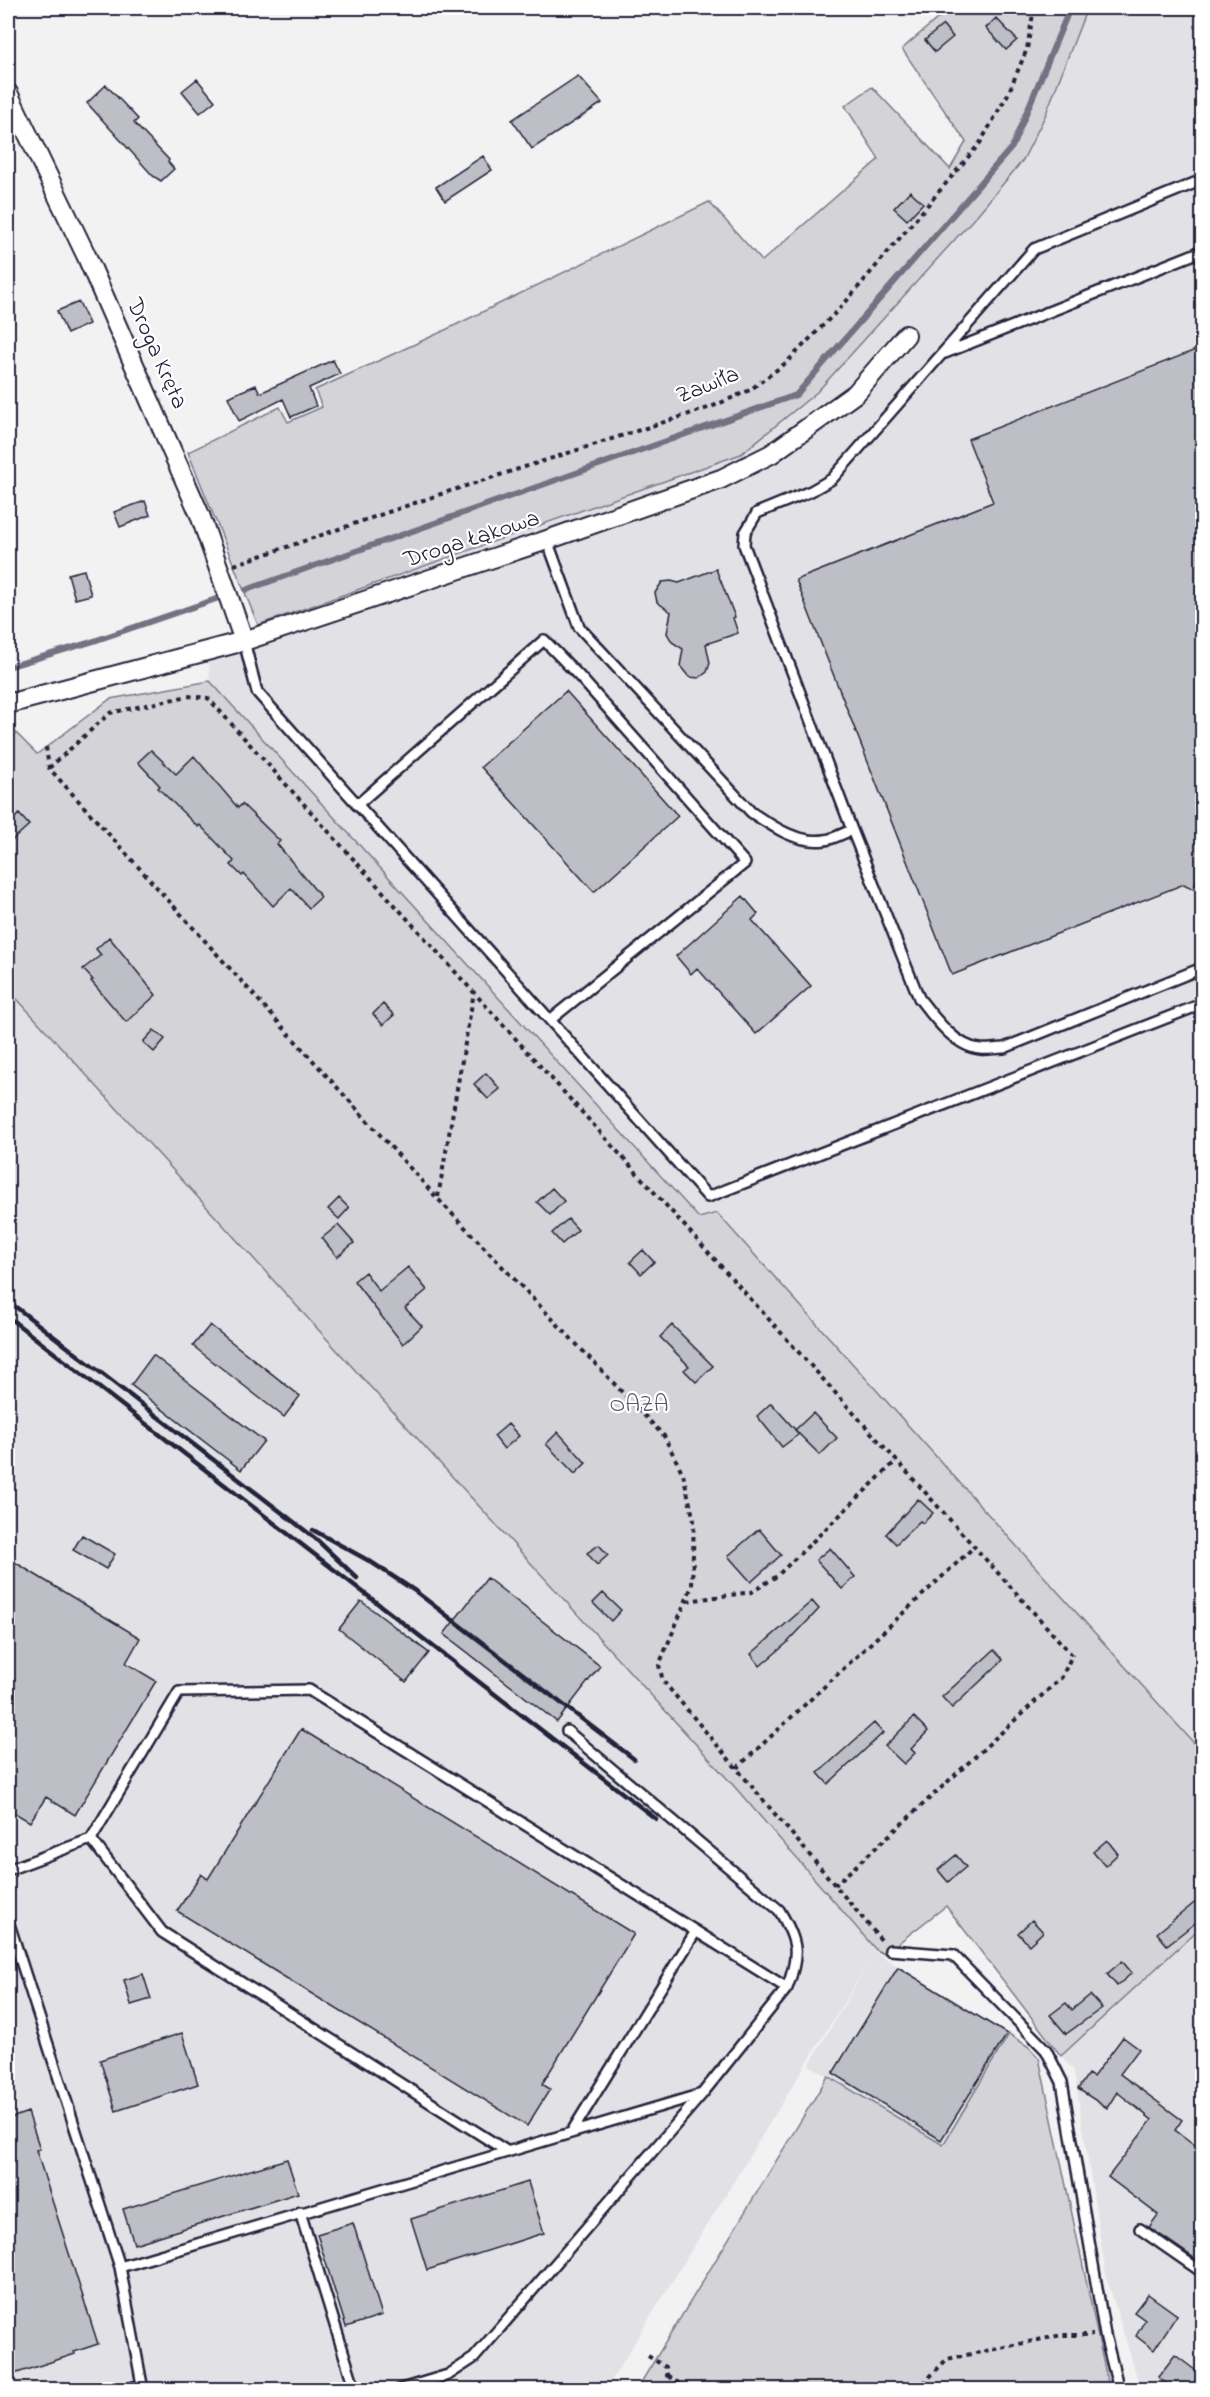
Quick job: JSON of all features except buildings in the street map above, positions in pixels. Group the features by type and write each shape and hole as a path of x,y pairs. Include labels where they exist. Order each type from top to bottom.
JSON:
{"street":[{"name":"Droga Kręta","path":"8,93 91,266 200,515 244,641"},
{"name":"Droga Łąkowa","path":"8,704 244,641 722,479 771,454 856,393 906,335"}],"lane":[{"path":"1203,180 1034,249 832,479 811,491 757,513 745,532 744,545 852,831 919,998 935,1019 959,1041 978,1049 1004,1048 1203,968"},
{"path":"941,354 1203,251"},
{"path":"547,540 579,627 751,812 776,829 801,838 825,840 852,831"},
{"path":"357,805 544,640 580,677 745,863 550,1020"},
{"path":"244,641 256,692 708,1197 1203,1004"},
{"path":"8,1870 91,1839 179,1692 309,1690 787,1988"},
{"path":"398,2390 448,2375 474,2358 702,2094 787,1988 796,1965 795,1943 779,1910 567,1731"},
{"path":"91,1839 162,1932 508,2152"},
{"path":"8,1926 120,2267 143,2387 125,2390"},
{"path":"571,2133 696,1931"},
{"path":"890,1950 953,1955 1046,2050 1062,2082 1105,2335 1119,2390"},
{"path":"120,2267 702,2094"},
{"path":"300,2212 355,2390"},
{"path":"1140,2229 1203,2272"}],"path":[{"name":"Zawiła","path":"221,574 444,493 711,406 750,390 787,362 844,304 980,143 1008,94 1027,49 1034,8"},
{"path":"49,768 110,713 188,696 208,698 1072,1655 1062,1677 835,1885"},
{"path":"46,747 49,768 437,1198 664,1436 683,1474 694,1521 692,1586 659,1665 663,1681 890,1950"},
{"path":"437,1198 474,991"},
{"path":"686,1601 752,1592 777,1576 897,1460"},
{"path":"738,1768 975,1546"},
{"path":"917,2390 947,2359 1062,2335 1105,2335"},
{"path":"648,2356 666,2367 669,2390"},
{"path":"667,2376 689,2390"}],"shaded area":[{"path":"1087,8 1202,8 1202,1752 717,1213 699,1218 210,681 207,640 258,625 741,454 817,392 977,215 1023,160 1045,116"},
{"path":"8,989 733,1785 876,1950 875,1952 1009,2034 943,2145 809,2065 870,1960 606,2389 8,2389"},
{"path":"1202,1926 1202,2389 1141,2390 1106,2276 1074,2071 1061,2056"}],"green space":[{"path":"950,8 1087,8 1045,116 1023,160 977,215 817,392 741,454 258,625 188,452 280,407 288,422 322,407 315,390 439,333 709,202 762,261 879,159 845,106 872,87 950,169 966,142 902,49"},
{"name":"OAZA","path":"210,681 699,1218 717,1213 1202,1752 1202,1926 1061,2056 946,1906 884,1954 876,1950 733,1785 8,989 8,725 37,754 110,699"},
{"path":"1009,2034 1029,2047 1039,2058 1109,2389 637,2389 828,2076 943,2145"}],"waterway":[{"path":"246,590 796,395 1012,147 1070,8"},
{"path":"8,667 91,642 219,598"}],"railway":[{"path":"8,1301 316,1539 357,1578"},
{"path":"8,1317 656,1819"},
{"path":"313,1530 371,1562 415,1591 634,1759"}]}
